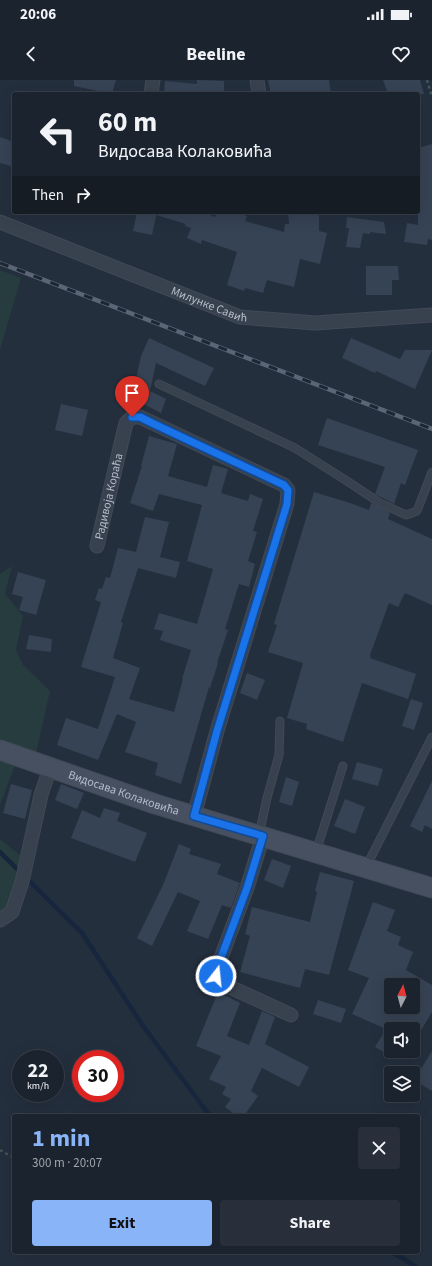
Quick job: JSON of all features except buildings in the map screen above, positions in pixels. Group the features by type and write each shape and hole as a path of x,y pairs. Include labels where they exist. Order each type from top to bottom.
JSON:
{"street":[{"path":"151,92 153,80"},
{"path":"257,80 259,92"},
{"name":"Милунке Савић","path":"0,222 240,317 316,323 432,315"},
{"name":"Радивоја Кораћа","path":"97,546 126,423 132,417 140,417 284,485 288,490 287,504 217,731 194,816"},
{"name":"Видосава Колаковића","path":"0,750 116,791 194,816 432,888"},
{"path":"0,920 12,912 22,882 41,795 50,768"},
{"path":"261,836 247,888 216,971 216,976 221,983 291,1015"}],"lane":[{"path":"159,384 294,448 380,503 406,515 416,511 432,472"},
{"path":"261,836 267,798 279,755 280,721"},
{"path":"366,868 432,737"},
{"path":"316,852 343,766"}],"path":[{"path":"427,80 432,97"},
{"path":"0,1150 12,1157"}],"green space":[{"path":"0,270 21,278 0,350"},
{"path":"12,566 5,594 23,616 16,650 23,665 50,691 36,753 0,740 0,574"},
{"path":"0,759 15,765 0,805"},
{"path":"0,839 21,856 12,895 5,908 0,912"}],"waterway":[{"path":"0,852 82,933 143,1026 209,1114"},
{"path":"395,1254 415,1266"}],"railway":[{"path":"0,263 432,429"}],"route":[{"path":"132,417 140,417 284,485 288,490 287,504 217,731 194,816 263,836 247,888 216,971 216,976"}]}
